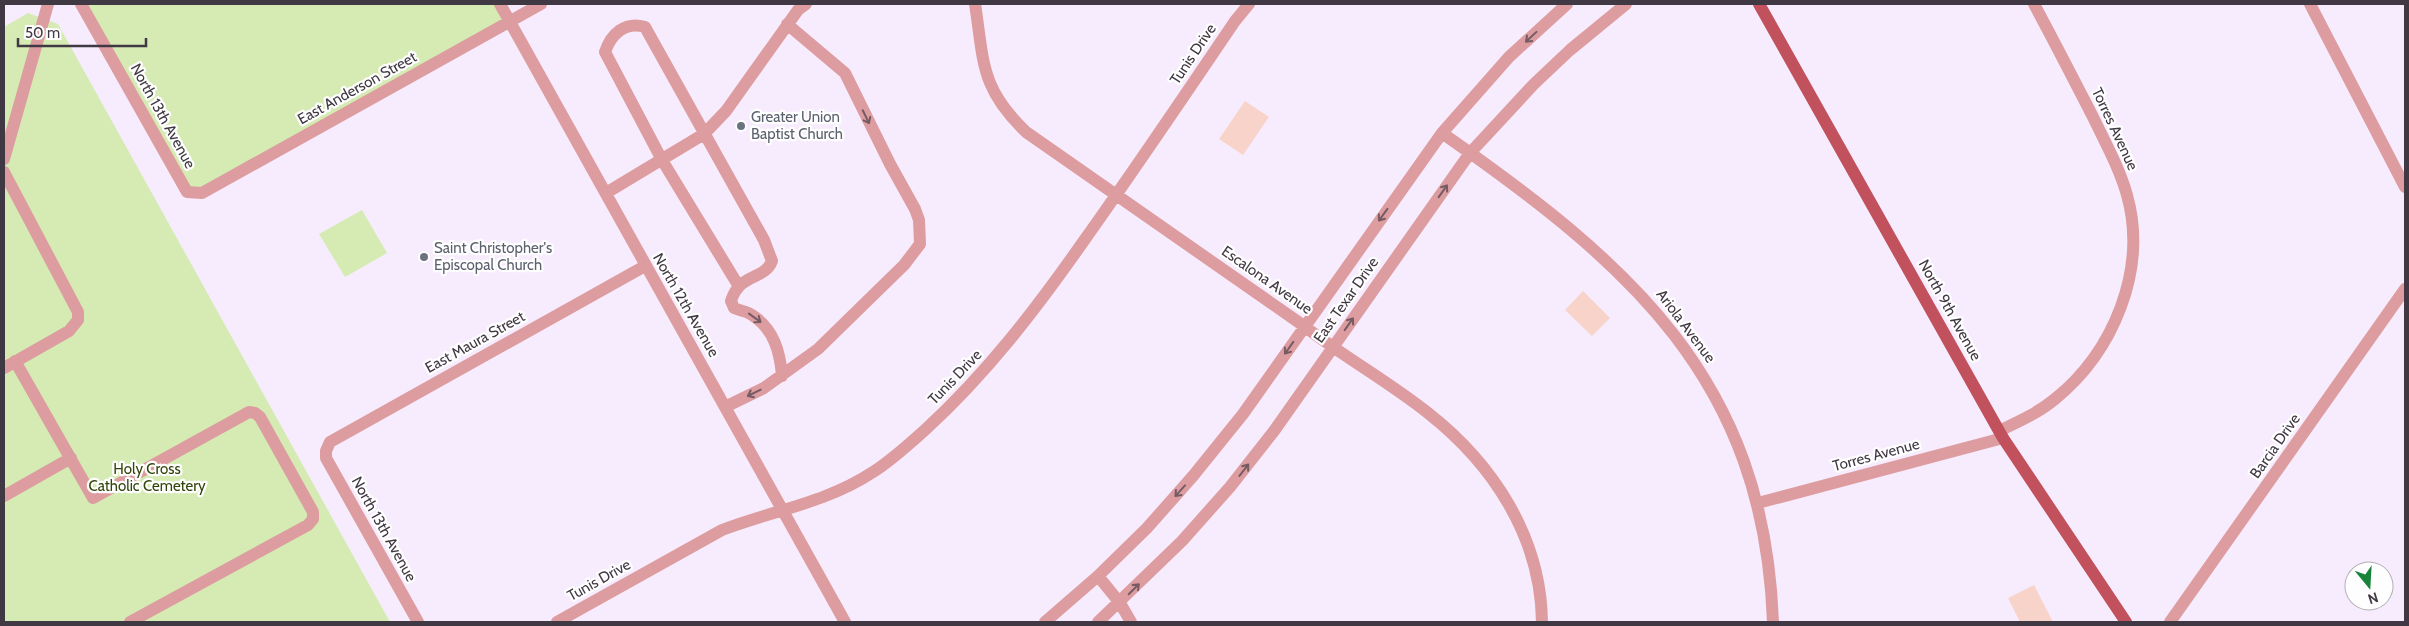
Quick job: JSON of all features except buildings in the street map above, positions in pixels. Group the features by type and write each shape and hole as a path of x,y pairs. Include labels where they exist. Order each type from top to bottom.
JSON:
{"main road":[{"name":"North 9th Avenue","path":"1759,4 2001,434 2126,622"}],"street":[{"path":"4,160 48,4"},
{"name":"North 13th Avenue","path":"82,4 187,192"},
{"name":"North 12th Avenue","path":"500,4 845,622"},
{"name":"East Anderson Street","path":"187,192 202,193 541,4"},
{"path":"606,193 704,134 726,111 787,24 798,10 806,4"},
{"name":"Escalona Avenue","path":"975,4 980,49 985,72 1001,104 1026,132 1304,326 1332,348 1427,412 1454,435 1482,464 1509,504 1527,543 1536,578 1542,622"},
{"name":"Tunis Drive","path":"557,622 722,530 842,491 874,472 906,448 988,368 1030,317 1116,196 1235,21 1249,4"},
{"name":"East Texar Drive","path":"1045,622 1098,576 1147,528 1193,476 1243,414 1442,134 1509,57 1567,4"},
{"name":"East Texar Drive","path":"1098,622 1120,603 1182,541 1230,487 1274,431 1470,153 1534,84 1570,50 1626,4"},
{"name":"Torres Avenue","path":"1758,503 2001,434 2054,400 2074,382 2095,357 2111,330 2122,303 2132,254 2129,206 2118,167 2034,4"},
{"path":"2310,4 2405,187"},
{"path":"725,407 764,388 818,349 904,266 920,244 920,220 845,73 787,24"},
{"path":"738,285 662,160 606,52 609,38 622,28 638,25 645,27 764,240 772,261 767,270 738,285 731,301 734,308 751,314 769,332 779,353 782,376"},
{"name":"Ariola Avenue","path":"1442,134 1470,153 1584,240 1626,278 1661,316 1688,352 1720,404 1736,440 1758,503 1767,549 1773,622"},
{"path":"4,172 78,312 78,320 74,327 9,364 71,458 93,498 249,412 256,413 260,417 314,512 313,520 308,525 130,622"},
{"name":"East Maura Street","path":"326,451 330,442 366,421 645,266"},
{"name":"Barcia Drive","path":"2170,622 2405,289"},
{"name":"North 13th Avenue","path":"326,451 326,458 418,622"},
{"path":"4,496 71,458"},
{"path":"1098,576 1120,603 1131,622"}],"green space":[{"path":"81,4 500,4 510,21 193,193"},
{"name":"Holy Cross Catholic Cemetery","path":"28,13 58,24 390,622 4,622 4,27"},
{"path":"362,210 387,253 345,277 319,234"}],"place":[{"name":"Greater Union Baptist Church","path":"741,126"},
{"name":"Saint Christopher's Episcopal Church","path":"424,257"}]}
